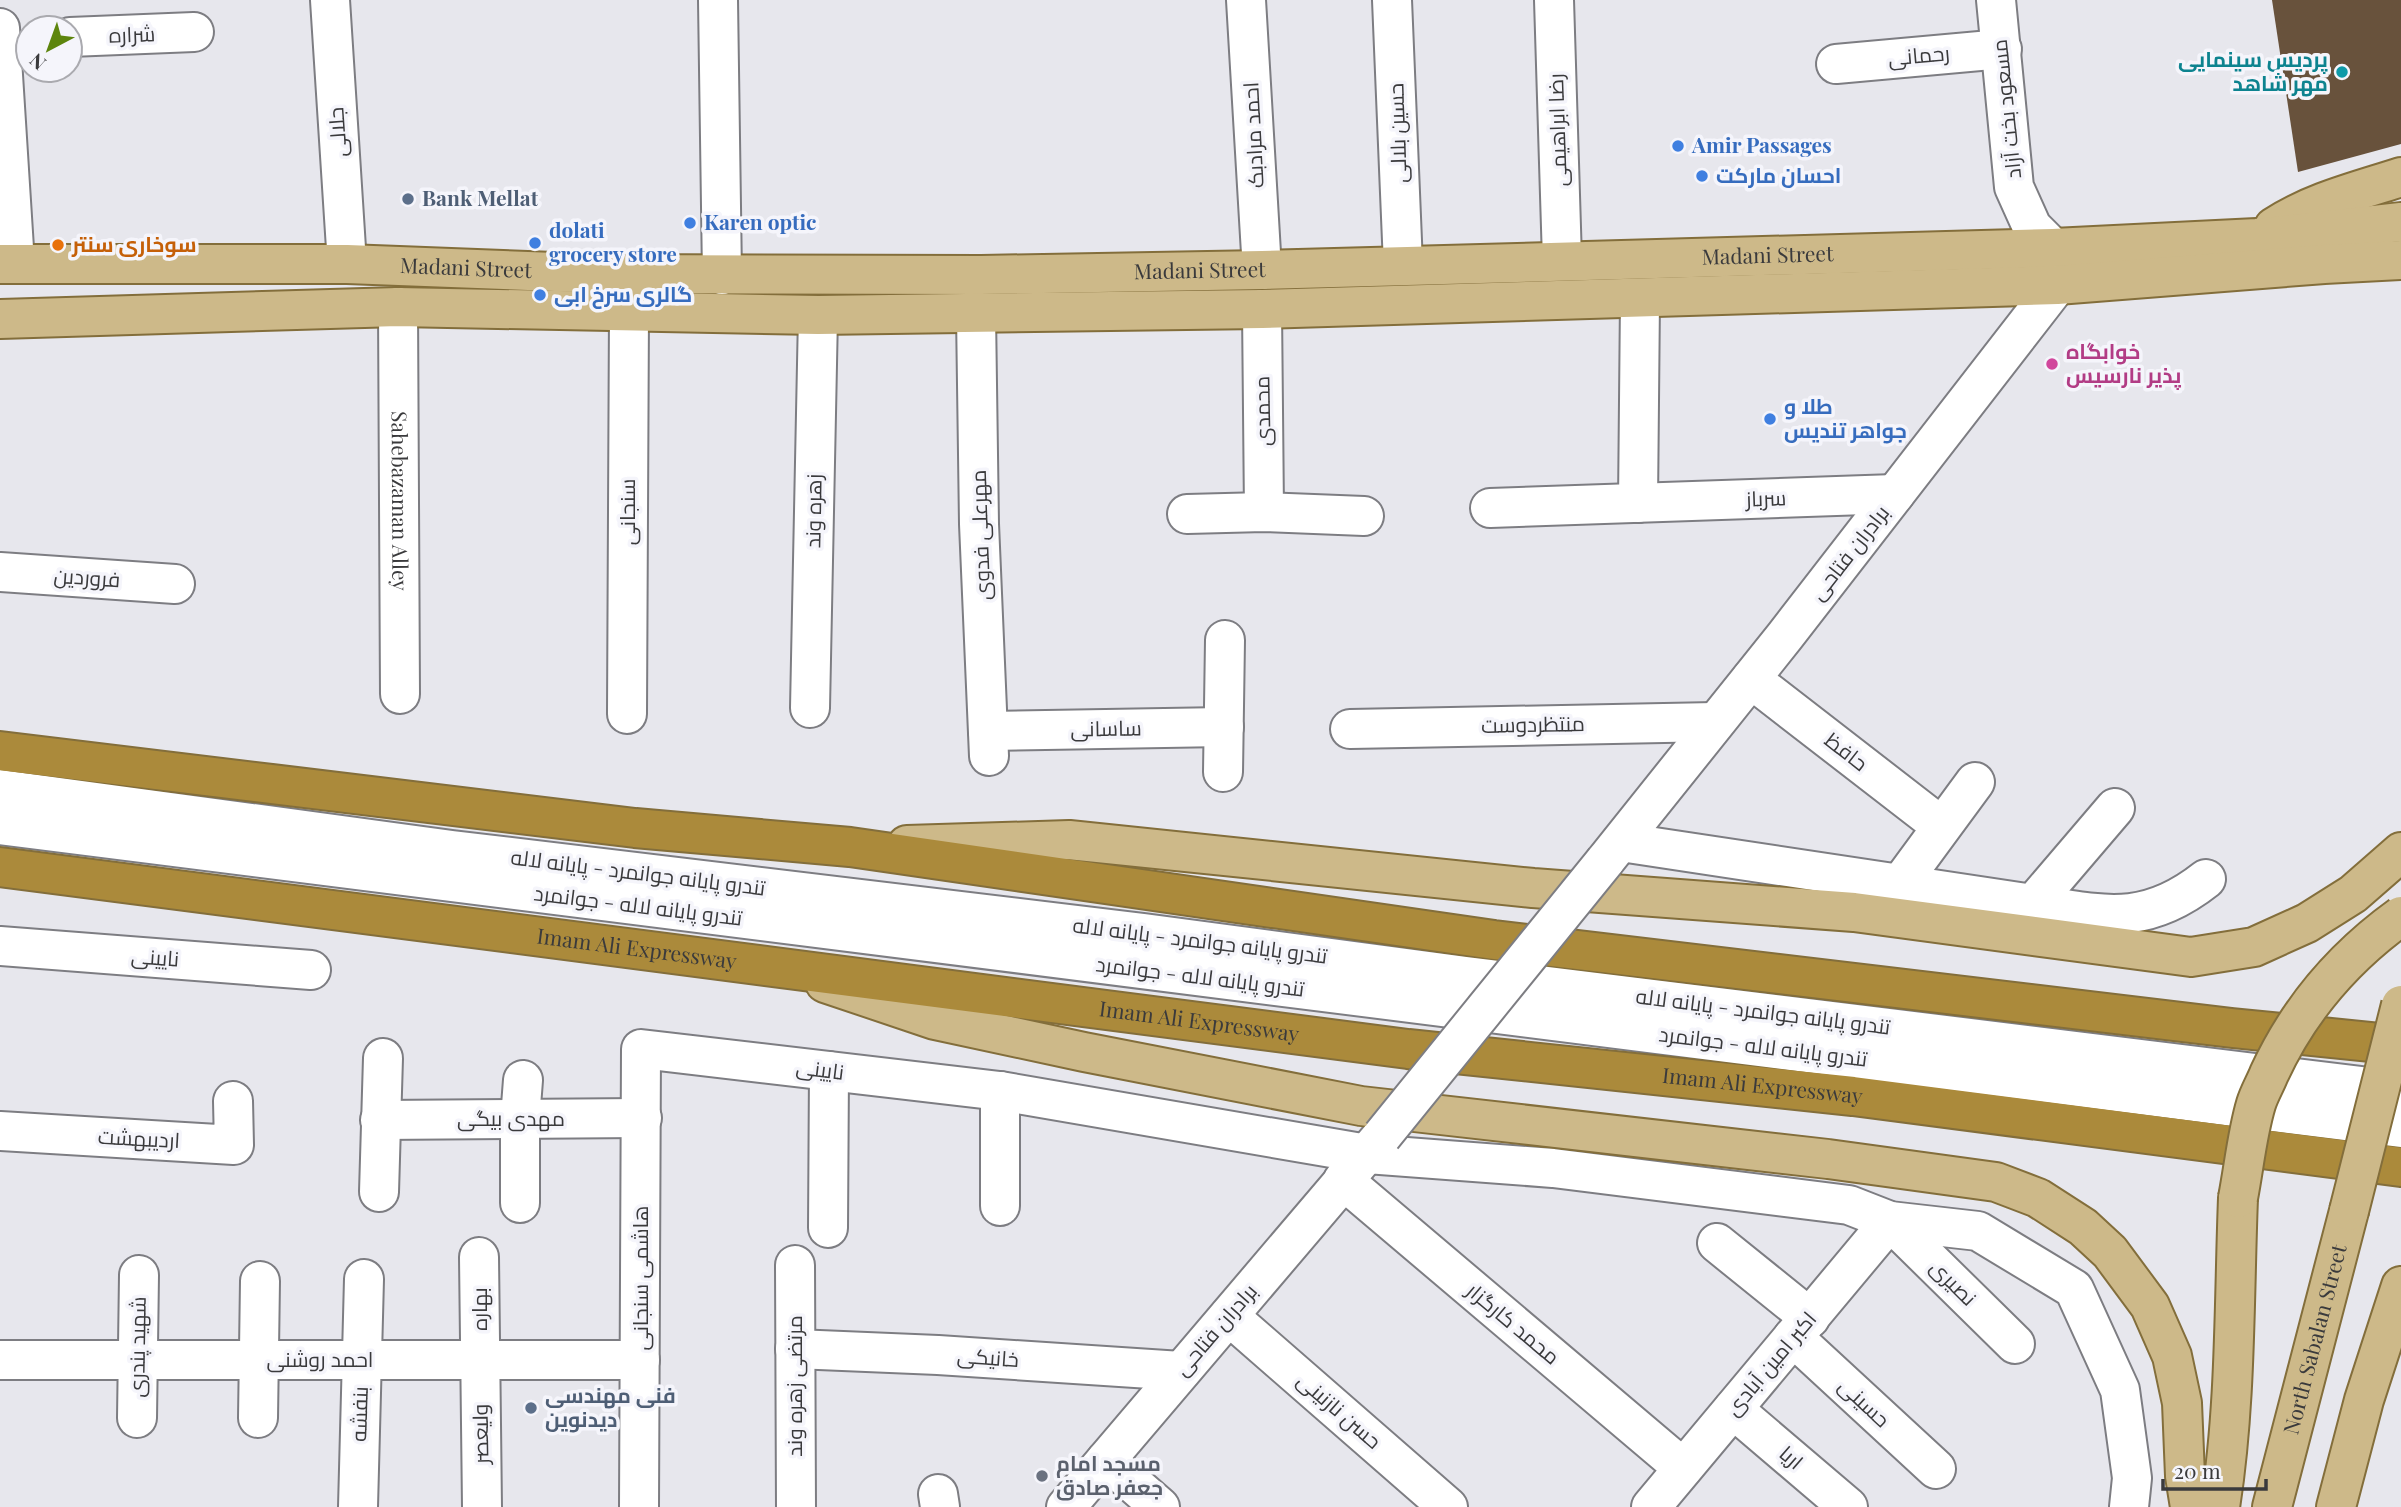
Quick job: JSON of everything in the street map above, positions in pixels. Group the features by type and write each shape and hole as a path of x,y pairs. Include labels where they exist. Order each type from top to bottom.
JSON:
{"highway":[{"path":"0,751 635,828 850,847 1494,940 2232,1028 2401,1045"},
{"name":"Imam Ali Expressway","path":"0,867 1408,1049 1853,1096 2401,1167"}],"main road":[{"path":"2258,238 2293,215 2326,201 2401,177"},
{"name":"Madani Street","path":"8,264 347,264 595,273 981,275 2053,248 2258,238 2401,222"},
{"path":"2053,248 2057,285"},
{"name":"Madani Street","path":"0,319 398,307 818,315 1262,309 2057,285 2401,260"},
{"path":"2324,264 2401,280"},
{"path":"850,847 1069,840 1533,888 1854,912 2191,957 2254,947 2307,923 2353,894 2401,852"},
{"path":"2220,1507 2225,1478 2232,1367 2238,1198 2256,1102 2282,1046 2315,997 2348,960 2401,916"},
{"path":"786,970 935,1020 1361,1106 1828,1159 1996,1182 2038,1198 2082,1227 2110,1252 2150,1306 2172,1356 2182,1403 2185,1476 2190,1507"},
{"name":"North Sabalan Street","path":"2272,1507 2401,1005"},
{"path":"2336,1507 2364,1400 2401,1286"},
{"path":"2364,1400 2388,1349 2401,1335"}],"street":[{"name":"جلالی","path":"330,0 347,264"},
{"path":"718,0 722,275"},
{"name":"احمد مرادبک","path":"1246,0 1262,270"},
{"name":"حسین بلالی","path":"1392,0 1403,265"},
{"name":"رضا ابراهیمی","path":"1554,0 1562,260"},
{"name":"مسعود بخت آزاد","path":"1996,0 2014,187 2032,227 2053,248"},
{"path":"0,28 8,264"},
{"name":"شراره","path":"84,36 194,32"},
{"name":"رحمانی","path":"1836,64 2002,49"},
{"name":"برادران فتاحی","path":"1066,1507 1364,1157 1622,841 2057,285"},
{"path":"1638,503 1640,299"},
{"name":"Sahebazaman Alley","path":"398,307 400,694"},
{"name":"محمدی","path":"1262,309 1264,512"},
{"name":"سنجانی","path":"627,714 629,311"},
{"name":"مهرعلی فدوی","path":"976,314 979,524 988,744"},
{"name":"زهره وند","path":"810,708 818,315"},
{"name":"سرباز","path":"1490,508 1895,495"},
{"path":"1187,514 1264,512 1364,516"},
{"name":"فروردین","path":"0,572 175,584"},
{"path":"1223,772 1225,640"},
{"name":"حافظ","path":"1751,679 1941,826"},
{"name":"منتظردوست","path":"1350,729 1715,722"},
{"name":"ساسانی","path":"988,744 1224,727"},
{"path":"1900,884 1975,782"},
{"name":"تندرو پایانه جوانمرد - پایانه لاله","path":"0,789 466,852 1130,931 1466,976 2401,1091"},
{"path":"2033,904 2115,808"},
{"name":"تندرو پایانه لاله - جوانمرد","path":"0,825 2401,1128"},
{"path":"1622,841 2104,915 2142,912 2183,897 2206,879"},
{"name":"نایینی","path":"0,946 310,970"},
{"name":"نایینی","path":"641,1049 1000,1091 1364,1157 1553,1168 1849,1205 1890,1221"},
{"name":"هاشمی سنجانی","path":"639,1507 641,1049"},
{"path":"379,1192 383,1058"},
{"path":"828,1228 829,1071"},
{"path":"520,1203 523,1080"},
{"path":"1000,1091 1000,1206"},
{"name":"اردیبهشت","path":"0,1131 234,1145 233,1101"},
{"name":"مهدی بیگی","path":"380,1120 642,1118"},
{"name":"محمد کارگزار","path":"1364,1157 1683,1468"},
{"path":"1890,1221 1979,1231 2074,1289 2120,1390 2132,1478 2129,1507"},
{"name":"اکبر امین آبادی","path":"1651,1507 1890,1221"},
{"name":"نصیری","path":"1890,1221 2015,1344"},
{"name":"حسینی","path":"1717,1243 1936,1469"},
{"name":"بهاره","path":"479,1258 480,1361"},
{"name":"مرتضی زهره وند","path":"794,1265 796,1507"},
{"name":"شهید پندری","path":"137,1418 139,1275"},
{"name":"بنفشه","path":"358,1507 364,1279"},
{"path":"258,1418 260,1281"},
{"name":"حسن نازنینی","path":"1229,1316 1448,1507"},
{"name":"خانیکی","path":"795,1349 938,1354 1181,1371"},
{"name":"احمد روشنی","path":"0,1360 640,1360"},
{"name":"ولیعصر","path":"480,1361 482,1507"},
{"name":"اریا","path":"1733,1409 1848,1507"},
{"path":"1106,1460 1160,1507"}],"building":[{"name":"پردیس سینمایی مهر شاهد","path":"2272,0 2401,0 2401,144 2298,172"}],"place":[{"name":"پردیس سینمایی مهر شاهد","path":"2342,72"},
{"name":"Amir Passages","path":"1678,146"},
{"name":"احسان مارکت","path":"1702,176"},
{"name":"Bank Mellat","path":"408,199"},
{"name":"Karen optic","path":"690,223"},
{"name":"dolati grocery store","path":"535,243"},
{"name":"سوخاری سنتر","path":"58,245"},
{"name":"گالری سرخ ابی","path":"540,295"},
{"name":"خوابگاه پذیر نارسیس","path":"2052,364"},
{"name":"طلا و جواهر تندیس","path":"1770,419"},
{"name":"فنی مهندسی دیدنوین","path":"531,1408"},
{"name":"مسجد امام جعفر صادق","path":"1042,1476"}]}
